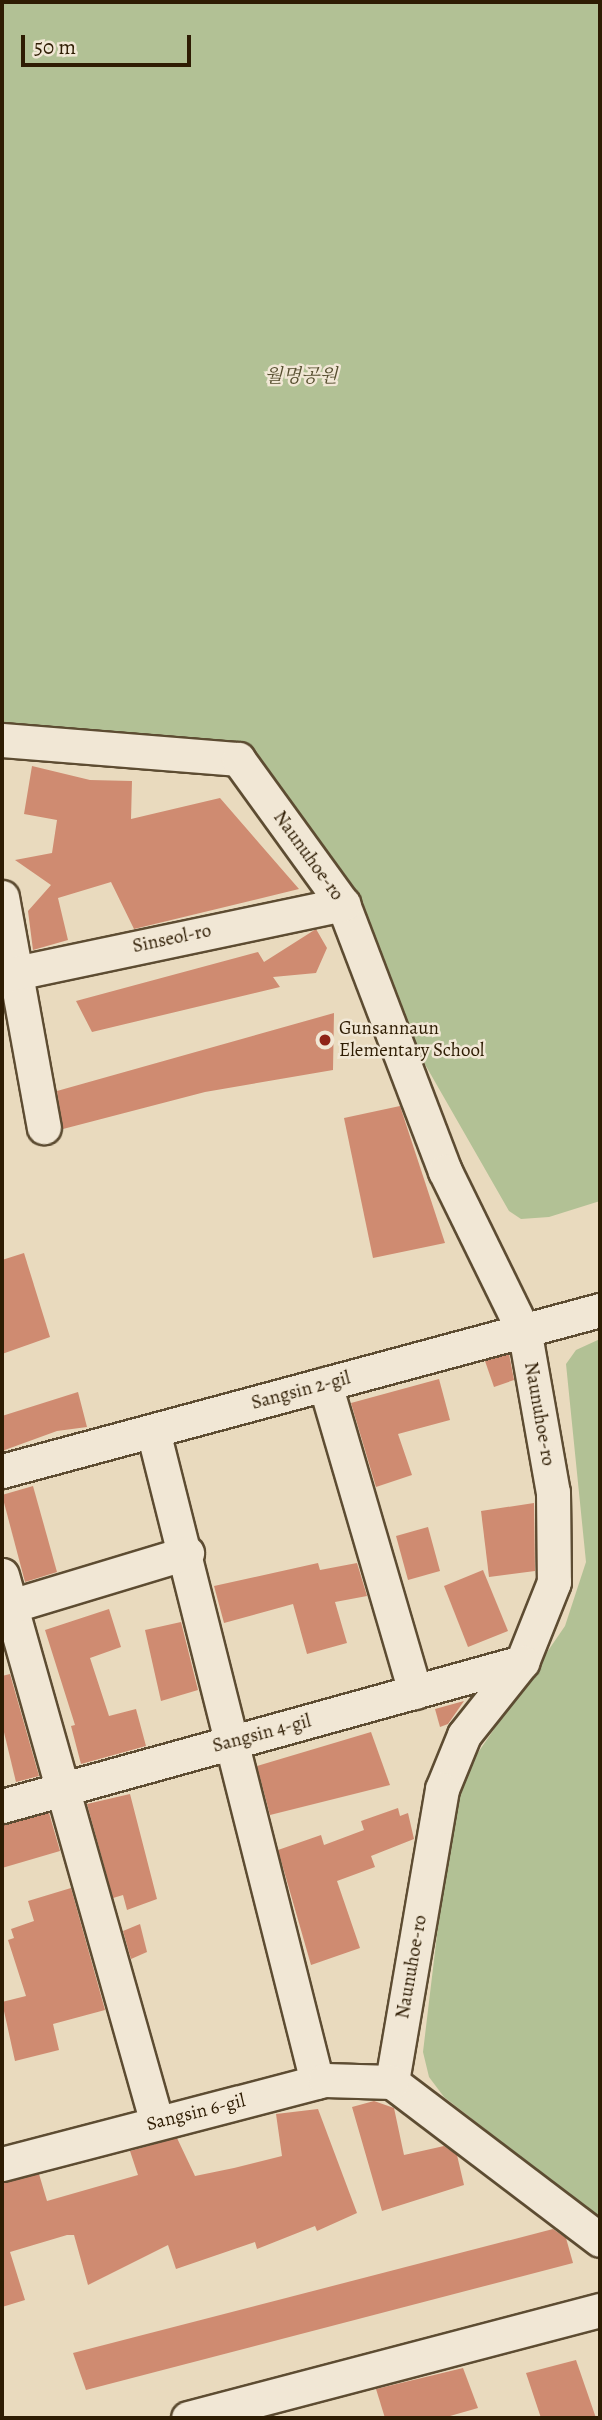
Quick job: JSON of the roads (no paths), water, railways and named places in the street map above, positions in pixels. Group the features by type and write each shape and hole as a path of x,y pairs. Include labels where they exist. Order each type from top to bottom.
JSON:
{"street":[{"name":"Naunuhoe-ro","path":"2,743 238,759 344,904 445,1171 525,1334 553,1492 554,1582 523,1662 464,1735 442,1789 392,2082"},
{"path":"2,897 10,974 44,1127"},
{"name":"Sinseol-ro","path":"10,974 344,904"},
{"name":"Sangsin 2-gil","path":"2,1471 325,1384 525,1334 600,1310"},
{"path":"325,1384 415,1692"},
{"path":"153,1431 187,1553 317,2081"},
{"path":"11,1606 187,1553"},
{"path":"2,1575 66,1789 157,2123"},
{"name":"Sangsin 4-gil","path":"2,1806 523,1662"},
{"name":"Sangsin 6-gil","path":"2,2164 317,2081 392,2082"},
{"path":"392,2082 600,2240"},
{"path":"188,2418 600,2310"}],"place":[{"name":"Gunsannaun Elementary School","path":"325,1040"}],"park label":[{"name":"월명공원","path":"301,377"}]}
